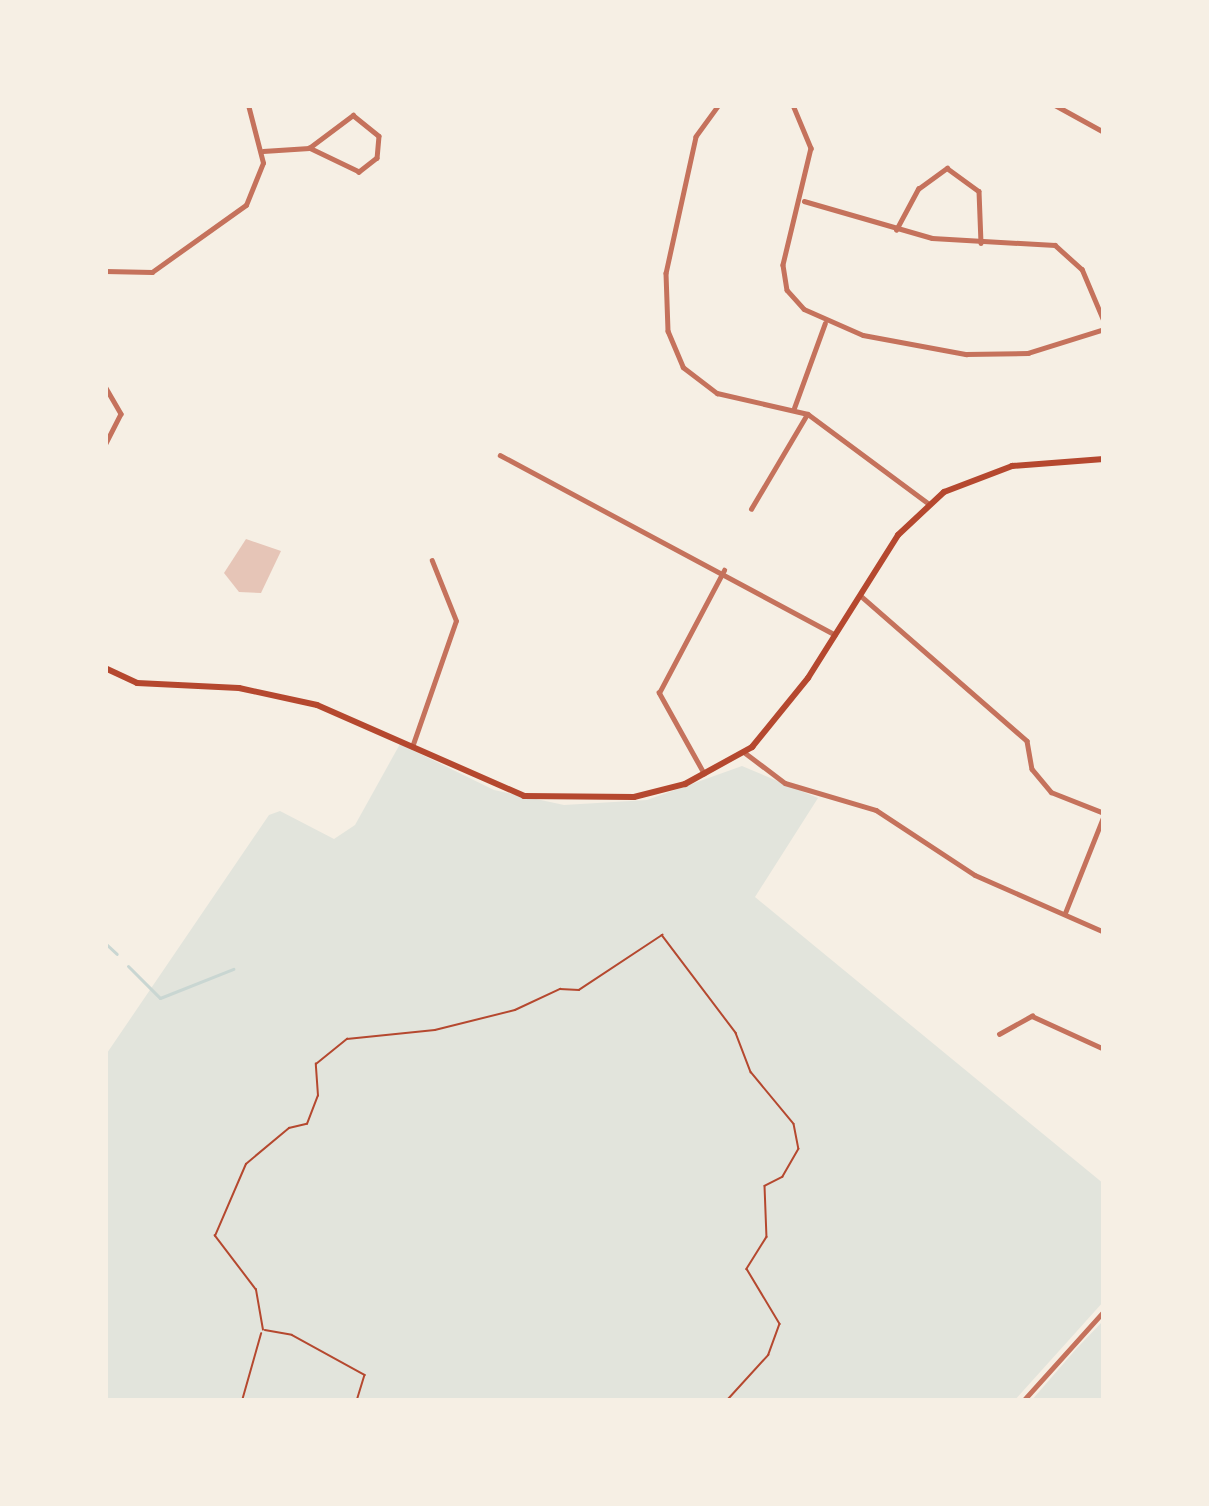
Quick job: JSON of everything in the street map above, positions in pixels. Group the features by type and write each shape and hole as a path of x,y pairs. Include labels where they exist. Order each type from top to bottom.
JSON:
{"main road":[{"path":"105,668 166,688 279,693 499,788 562,802 634,797 704,774 744,752 782,712 860,595 929,504 1012,466 1104,459"}],"street":[{"path":"105,271 152,272 195,246 246,205 263,151 248,105"},
{"path":"718,105 696,136 681,191 666,273 668,331 695,380 729,397 808,414 929,504"},
{"path":"793,105 812,134 804,201 785,233 784,281 794,300 826,322 885,340 1012,356 1104,325 1082,269 1055,245 981,244 896,230 804,201"},
{"path":"1055,105 1104,132"},
{"path":"263,151 309,148 359,172 376,158 379,136 346,116 309,148"},
{"path":"896,230 917,189 947,168 980,191 981,244"},
{"path":"794,408 826,322"},
{"path":"105,386 121,414 105,446"},
{"path":"751,509 808,414"},
{"path":"500,455 724,570 835,635"},
{"path":"412,747 456,621 432,561"},
{"path":"704,774 658,699 724,570"},
{"path":"860,595 1027,741 1032,769 1051,791 1104,814 1065,914"},
{"path":"744,752 785,783 876,810 975,875 1104,932"},
{"path":"999,1034 1032,1016 1104,1049"},
{"path":"1023,1401 1104,1311"}],"path":[{"path":"242,1401 263,1330 256,1290 215,1236 246,1164 289,1128 307,1124 318,1096 316,1064 347,1039 435,1030 515,1010 560,989 579,990 662,935 689,962 751,1072 794,1124 799,1149 783,1178 765,1186 765,1245 747,1269 780,1324 769,1355 727,1401"},
{"path":"263,1330 292,1335 365,1375 356,1401"}],"shaded area":[{"path":"400,744 494,790 564,805 647,800 742,766 818,798 755,897 1104,1184 1104,1301 1014,1401 105,1401 105,1056 269,815 280,811 334,839 355,825"},
{"path":"1104,1320 1104,1401 1031,1401 1077,1348"}],"building":[{"path":"246,539 281,551 261,593 239,592 224,573"}],"waterway":[{"path":"105,943 117,954"},
{"path":"128,966 160,998 233,969"}]}
